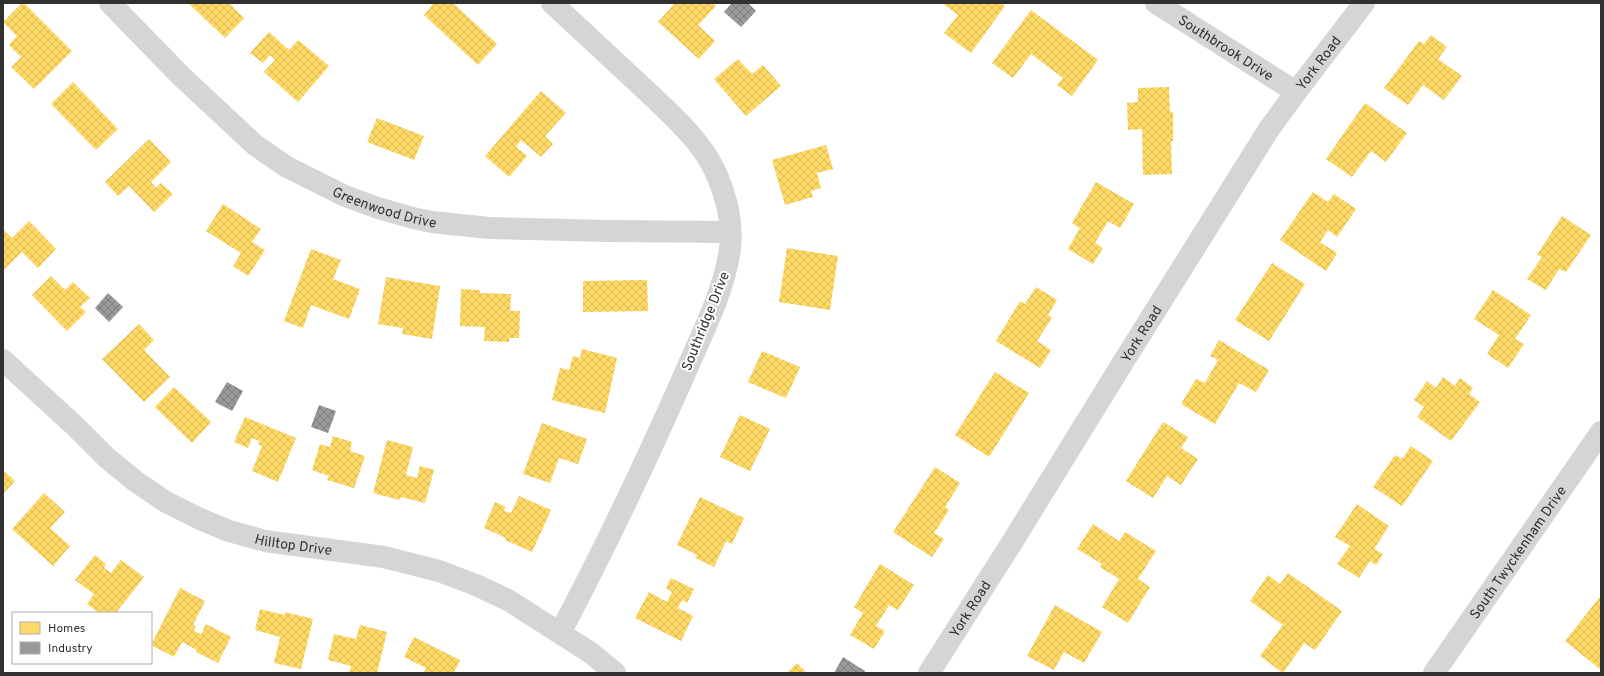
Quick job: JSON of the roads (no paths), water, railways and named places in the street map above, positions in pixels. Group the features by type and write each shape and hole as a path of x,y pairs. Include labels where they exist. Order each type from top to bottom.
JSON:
{"street":[{"name":"Greenwood Drive","path":"110,3 181,76 255,145 287,167 345,196 378,208 413,218 432,222 489,228 730,232"},
{"name":"Southridge Drive","path":"552,3 638,83 697,143 715,171 730,216 730,246 726,273 703,331 644,464 598,561 560,633"},
{"name":"Southbrook Drive","path":"1156,3 1296,92"},
{"name":"York Road","path":"930,673 1270,129 1296,92 1364,3"},
{"name":"Hilltop Drive","path":"3,360 112,463 166,502 200,519 229,531 265,541 384,557 439,571 476,585 508,600 591,653 615,673"},
{"name":"South Twyckenham Drive","path":"1434,673 1601,432"}]}
